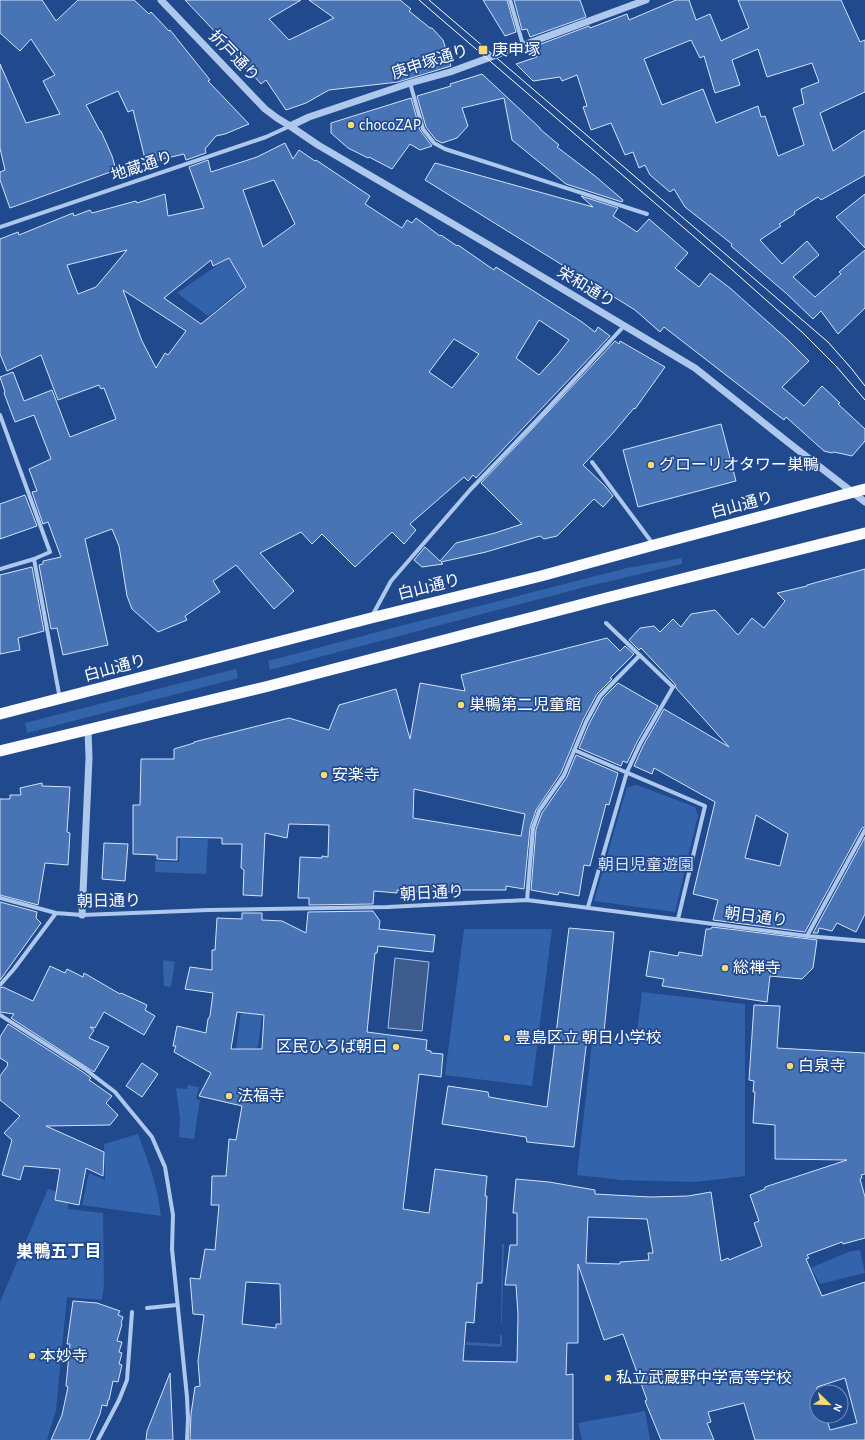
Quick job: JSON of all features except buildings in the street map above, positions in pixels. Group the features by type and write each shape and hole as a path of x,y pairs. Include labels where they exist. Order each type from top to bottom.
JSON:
{"highway":[{"name":"白山通り","path":"0,714 371,618 541,576 654,544 865,489"},
{"path":"0,751 265,687 584,603 865,533"}],"street":[{"name":"折戸通り","path":"161,0 265,109 290,126"},
{"path":"510,0 523,45"},
{"name":"庚申塚通り","path":"290,126 309,117 410,83 450,72 646,0"},
{"path":"410,83 423,129 434,143 445,149 647,214"},
{"name":"地蔵通り","path":"0,227 266,137 290,126"},
{"name":"栄和通り","path":"290,126 324,149 489,245 695,368 865,502"},
{"path":"371,618 391,581 430,535 470,490 624,326"},
{"path":"0,414 50,552 34,559 0,569"},
{"path":"592,462 654,544"},
{"path":"34,559 60,699"},
{"path":"588,907 627,772 640,744 673,687 606,623"},
{"path":"527,900 533,828 539,811 564,775 586,722 600,696 640,655"},
{"path":"82,915 89,758 88,730"},
{"path":"574,750 705,806 678,919"},
{"path":"807,936 865,830"},
{"name":"朝日通り","path":"0,898 56,913 82,915 209,910 388,907 527,900 807,936 865,941"},
{"path":"0,985 14,969 56,913"},
{"path":"0,1015 85,1069 115,1092 143,1124 152,1137 165,1167 173,1215 172,1249 188,1412 187,1440"},
{"path":"147,1308 177,1305"},
{"path":"98,1440 119,1400 126,1380 132,1312"}],"green space":[{"path":"228,258 245,286 208,316 177,293"},
{"path":"682,558 682,564 585,587 270,670 268,661 627,568"},
{"path":"236,669 238,678 27,733 25,723"},
{"name":"朝日児童遊園","path":"637,785 695,807 698,815 675,912 594,901 627,787"},
{"path":"180,838 208,839 206,874 155,872 155,861 179,862"},
{"path":"464,929 552,929 532,1086 445,1075"},
{"path":"163,960 175,962 171,987 164,986"},
{"path":"642,992 745,1004 745,1176 696,1182 621,1180 577,1175 593,1035 636,1040"},
{"path":"241,1011 262,1014 258,1047 255,1048 253,1060 235,1057"},
{"path":"188,1085 199,1087 196,1099 200,1100 194,1139 179,1137 180,1119 176,1088 187,1089"},
{"path":"138,1134 155,1184 161,1216 82,1205 89,1173 105,1180 104,1144"},
{"name":"本妙寺","path":"48,1189 68,1196 68,1209 103,1213 104,1284 102,1300 67,1297 56,1410 47,1440 0,1440 0,1302"},
{"path":"502,1244 504,1244 501,1322"},
{"path":"860,1250 865,1273 820,1284 811,1268 848,1252"},
{"path":"500,1335 502,1335 502,1345 500,1347 466,1345 466,1342 500,1344"},
{"path":"645,1411 650,1440 582,1440 578,1423"}],"shaded area":[{"path":"395,958 429,962 422,1031 388,1028"}],"tram line":[{"path":"419,0 720,259 803,333 836,366 865,400"},
{"path":"429,0 828,342 865,386"}],"place":[{"name":"庚申塚","path":"483,50"},
{"name":"chocoZAP","path":"351,125"},
{"name":"グローリオタワー巣鴨","path":"651,465"},
{"name":"巣鴨第二児童館","path":"461,705"},
{"name":"安楽寺","path":"324,775"},
{"name":"総禅寺","path":"725,968"},
{"name":"豊島区立 朝日小学校","path":"507,1038"},
{"name":"区民ひろば朝日","path":"396,1047"},
{"name":"白泉寺","path":"790,1066"},
{"name":"法福寺","path":"229,1096"},
{"name":"本妙寺","path":"32,1356"},
{"name":"私立武蔵野中学高等学校","path":"608,1378"}],"district":[{"name":"巣鴨五丁目","path":"59,1251"}]}
